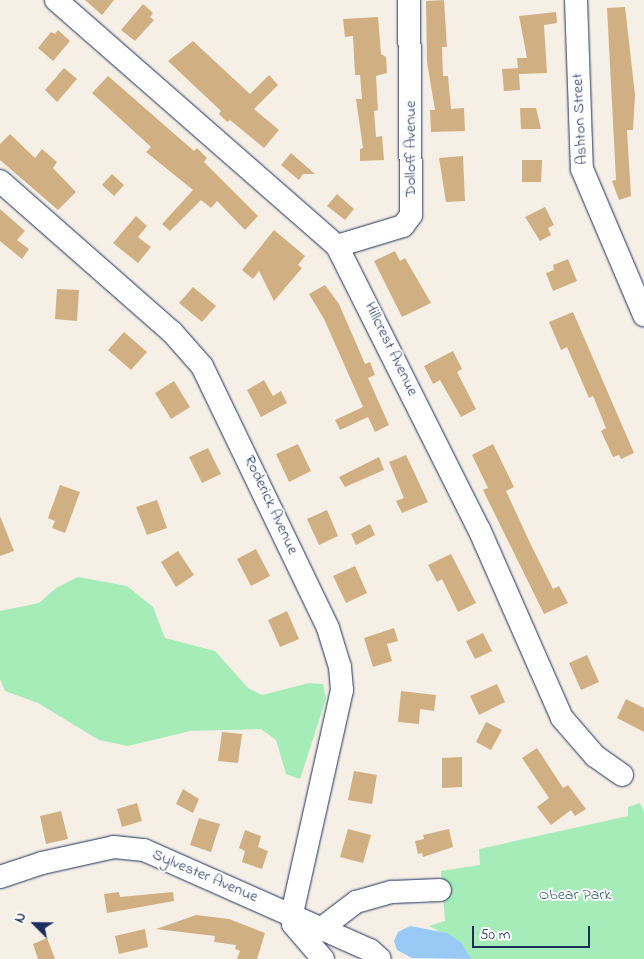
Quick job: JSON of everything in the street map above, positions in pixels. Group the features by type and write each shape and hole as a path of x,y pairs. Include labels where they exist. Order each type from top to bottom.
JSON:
{"street":[{"name":"Hillcrest Avenue","path":"56,0 337,246 479,529 562,718 595,756 622,776"},
{"name":"Dolloff Avenue","path":"337,246 403,226 411,215 409,0"},
{"name":"Ashton Street","path":"576,0 582,169 644,314"},
{"name":"Roderick Avenue","path":"0,181 172,332 202,366 328,628 340,668 341,698 292,914"},
{"name":"Sylvester Avenue","path":"0,878 42,863 114,848 144,850 370,950 380,959"},
{"path":"322,928 356,902 392,892 440,890"},
{"path":"292,914 293,924 323,959"}],"green space":[{"path":"78,577 127,586 153,607 165,638 215,651 248,688 262,695 309,683 323,684 326,699 300,779 286,774 276,740 261,729 190,731 128,746 99,740 38,703 5,691 0,679 0,611 39,603 56,588"},
{"name":"Obear Park","path":"640,803 644,812 644,959 471,959 462,943 429,926 445,921 441,871 480,865 479,849 628,816 628,807"}],"water":[{"path":"410,926 447,933 462,943 471,959 412,958 397,950 394,941 398,932"}],"building":[{"path":"85,0 114,0 102,15"},
{"path":"444,0 447,47 442,47 443,76 448,76 451,109 464,108 465,131 431,132 430,110 435,110 427,62 426,1"},
{"path":"143,4 153,13 150,17 154,20 135,41 121,30"},
{"path":"625,7 635,95 633,130 627,130 631,196 619,200 612,181 616,180 607,8"},
{"path":"556,12 557,23 544,25 547,73 519,74 520,90 504,91 502,69 518,68 517,58 527,58 519,16"},
{"path":"378,17 381,54 386,57 387,73 376,76 378,110 374,111 376,137 382,136 384,160 360,161 360,149 363,148 356,99 362,99 360,75 355,75 353,36 345,37 343,19"},
{"path":"58,30 70,41 53,61 38,48 51,32 55,34"},
{"path":"193,41 250,94 269,75 278,85 254,109 279,130 264,148 230,120 227,122 219,114 221,111 168,61"},
{"path":"64,68 77,79 57,102 45,90"},
{"path":"108,76 194,151 197,148 207,158 204,162 258,216 245,230 217,201 211,208 201,200 170,231 162,224 193,190 146,152 151,147 92,93"},
{"path":"520,108 536,108 541,129 521,129"},
{"path":"10,134 35,158 42,149 57,162 53,168 76,192 58,210 0,160 0,144"},
{"path":"291,153 315,174 303,174 299,180 281,165"},
{"path":"463,156 465,201 446,202 439,158"},
{"path":"522,160 542,160 541,182 522,182"},
{"path":"112,174 124,185 114,196 102,185"},
{"path":"337,194 354,209 345,220 327,206"},
{"path":"545,207 554,225 548,228 551,235 540,241 525,217"},
{"path":"0,209 25,231 17,240 29,249 22,259 0,241"},
{"path":"136,216 147,226 138,237 151,247 138,263 113,243"},
{"path":"274,230 305,256 298,265 302,268 274,301 259,271 253,279 242,270"},
{"path":"395,251 400,261 405,258 431,303 402,317 374,261"},
{"path":"568,259 577,281 553,291 546,273 554,270 553,265"},
{"path":"325,285 339,304 365,364 370,362 375,375 368,378 389,425 375,432 368,417 340,430 335,420 363,407 324,319 309,294"},
{"path":"193,287 216,306 202,322 179,303"},
{"path":"57,289 79,290 77,321 55,319"},
{"path":"573,312 634,453 621,459 619,455 613,457 601,431 606,428 593,396 589,398 567,347 561,350 549,322"},
{"path":"124,332 147,352 131,370 108,350"},
{"path":"453,351 462,369 457,372 476,409 461,417 440,380 433,384 424,366"},
{"path":"264,380 273,396 281,391 287,403 261,417 247,390"},
{"path":"174,381 190,407 171,419 155,393"},
{"path":"298,444 311,471 289,482 276,454"},
{"path":"493,444 514,487 506,491 531,545 553,589 559,586 568,603 544,614 483,490 488,488 472,455"},
{"path":"208,448 221,474 202,483 189,457"},
{"path":"406,455 428,502 402,513 396,501 404,498 389,462"},
{"path":"379,457 384,470 345,487 339,477"},
{"path":"60,485 80,492 65,533 52,528 55,521 48,518"},
{"path":"157,500 167,528 147,535 136,507"},
{"path":"327,510 338,536 319,545 307,519"},
{"path":"0,516 14,551 0,556"},
{"path":"370,524 375,535 356,545 351,534"},
{"path":"256,549 270,576 251,586 237,559"},
{"path":"178,551 194,575 176,587 161,562"},
{"path":"451,554 476,603 458,612 442,579 437,582 428,565"},
{"path":"355,566 367,593 346,603 333,576"},
{"path":"287,611 299,639 280,647 268,620"},
{"path":"394,628 398,641 387,644 392,661 373,667 364,638"},
{"path":"483,633 492,651 475,659 466,641"},
{"path":"587,655 599,682 581,690 569,663"},
{"path":"497,684 505,702 479,715 470,696"},
{"path":"401,691 436,695 434,711 420,709 419,724 398,722"},
{"path":"626,699 644,708 644,732 617,718"},
{"path":"486,722 502,730 491,750 476,742"},
{"path":"222,732 242,734 238,763 218,761"},
{"path":"537,748 563,788 568,785 586,809 575,816 571,810 551,825 537,807 549,798 522,758"},
{"path":"462,757 462,787 442,788 442,758"},
{"path":"354,771 377,775 372,804 348,800"},
{"path":"183,789 199,799 193,813 176,804"},
{"path":"137,803 142,821 122,827 117,809"},
{"path":"61,811 68,839 46,844 40,816"},
{"path":"199,818 220,824 211,852 190,845"},
{"path":"348,829 371,835 363,863 340,857"},
{"path":"449,829 453,847 423,857 422,853 418,854 415,841 424,839 423,835"},
{"path":"245,830 261,836 258,847 268,851 262,869 242,862 245,851 239,848"},
{"path":"119,892 120,897 173,892 174,901 107,913 104,894"},
{"path":"196,915 229,919 265,933 257,959 237,959 240,951 235,949 236,945 214,942 215,936 156,929"},
{"path":"145,929 148,947 119,954 115,936"},
{"path":"47,938 55,959 38,959 33,944"}]}
